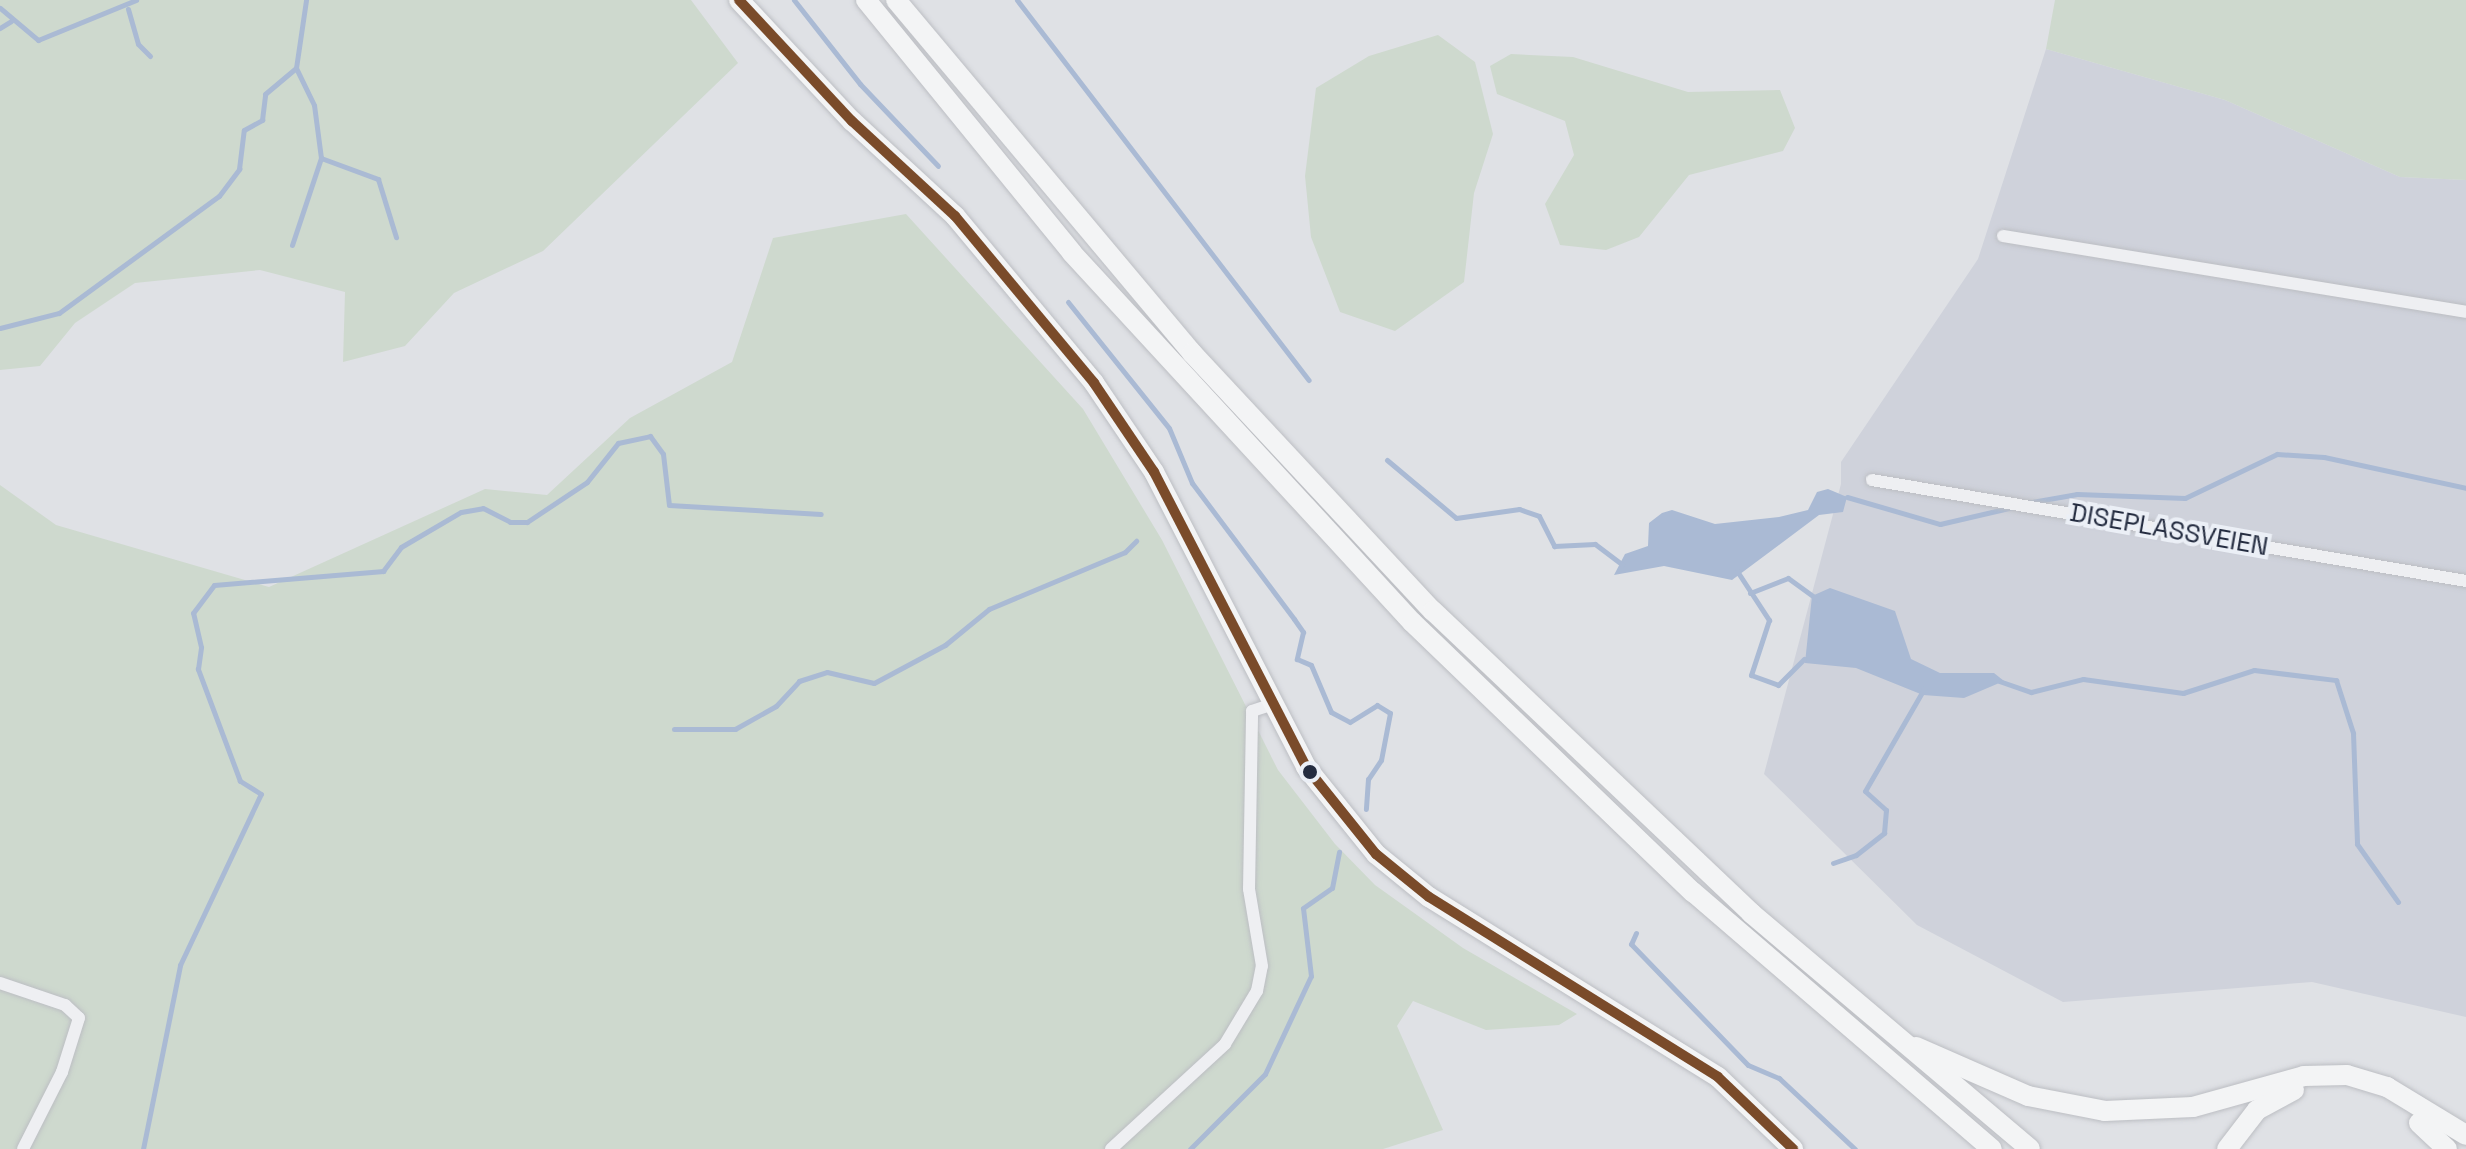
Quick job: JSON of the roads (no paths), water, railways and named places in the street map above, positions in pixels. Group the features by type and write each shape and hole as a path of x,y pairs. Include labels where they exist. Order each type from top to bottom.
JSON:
{"main road":[{"path":"739,0 852,121 991,255 1094,383 1145,459 1262,708 1331,802 1400,875 1718,1077 1793,1149"},
{"path":"866,0 1072,253 1372,582 1617,822 1992,1149"},
{"path":"896,0 1121,272 1405,582 1683,851 1891,1035 2030,1149"},
{"path":"1891,1035 2003,1087 2070,1107 2167,1111 2304,1076 2339,1074 2387,1087 2466,1135"},
{"path":"2227,1149 2270,1101 2322,1085 2356,1087 2387,1100 2447,1149"},
{"path":"1949,1114 1973,1149"}],"street":[{"path":"2003,236 2466,312"},
{"name":"DISEPLASSVEIEN","path":"1872,480 2466,581"},
{"path":"1111,1149 1225,1044 1257,991 1262,966 1249,889 1262,708"},
{"path":"0,983 65,1005 79,1018 62,1072 23,1149"}],"water":[{"path":"1828,489 1847,497 1843,512 1819,515 1732,580 1664,566 1614,575 1625,554 1648,546 1649,523 1662,513 1672,510 1715,524 1779,517 1808,510 1817,492"},
{"path":"1830,588 1895,611 1911,659 1940,673 1994,673 2004,681 1964,698 1923,695 1856,668 1805,663 1812,596"}],"waterway":[{"path":"0,8 38,40 136,0"},
{"path":"0,328 59,313 219,196 239,169 244,130 262,120 265,94 296,68 306,0"},
{"path":"794,0 860,84 938,166"},
{"path":"1017,0 1309,380"},
{"path":"128,9 138,44 150,56"},
{"path":"0,28 11,21"},
{"path":"292,245 321,158 314,105 296,68"},
{"path":"321,158 378,179 396,237"},
{"path":"1068,302 1169,428 1192,483 1303,632 1297,659 1311,665 1331,712 1350,722 1377,705 1390,713 1381,760 1368,779 1366,809"},
{"path":"143,1149 180,965 261,794 240,781 198,669 201,647 193,613 214,585 383,571 401,547 461,512 483,508 510,522 527,522 587,482 618,443 650,436 663,454 669,505 821,514"},
{"path":"2026,503 2077,494 2185,498 2277,454 2324,457 2466,488"},
{"path":"1387,460 1456,518 1519,509 1539,516 1554,546 1595,544 1622,564"},
{"path":"1847,497 1940,524 2013,507"},
{"path":"674,729 735,729 776,706 799,681 827,672 874,683 945,645 989,609 1125,552 1136,541"},
{"path":"1737,571 1769,620 1751,675 1778,685 1804,659"},
{"path":"1750,593 1788,578 1818,600"},
{"path":"1999,681 2031,692 2083,679 2183,693 2254,670 2336,680 2353,733 2357,844 2398,902"},
{"path":"1833,863 1856,855 1884,833 1886,810 1865,791 1924,689"},
{"path":"1190,1149 1265,1074 1311,976 1303,908 1332,888 1339,852"},
{"path":"1636,933 1631,944 1748,1065 1779,1078 1855,1149"}]}
